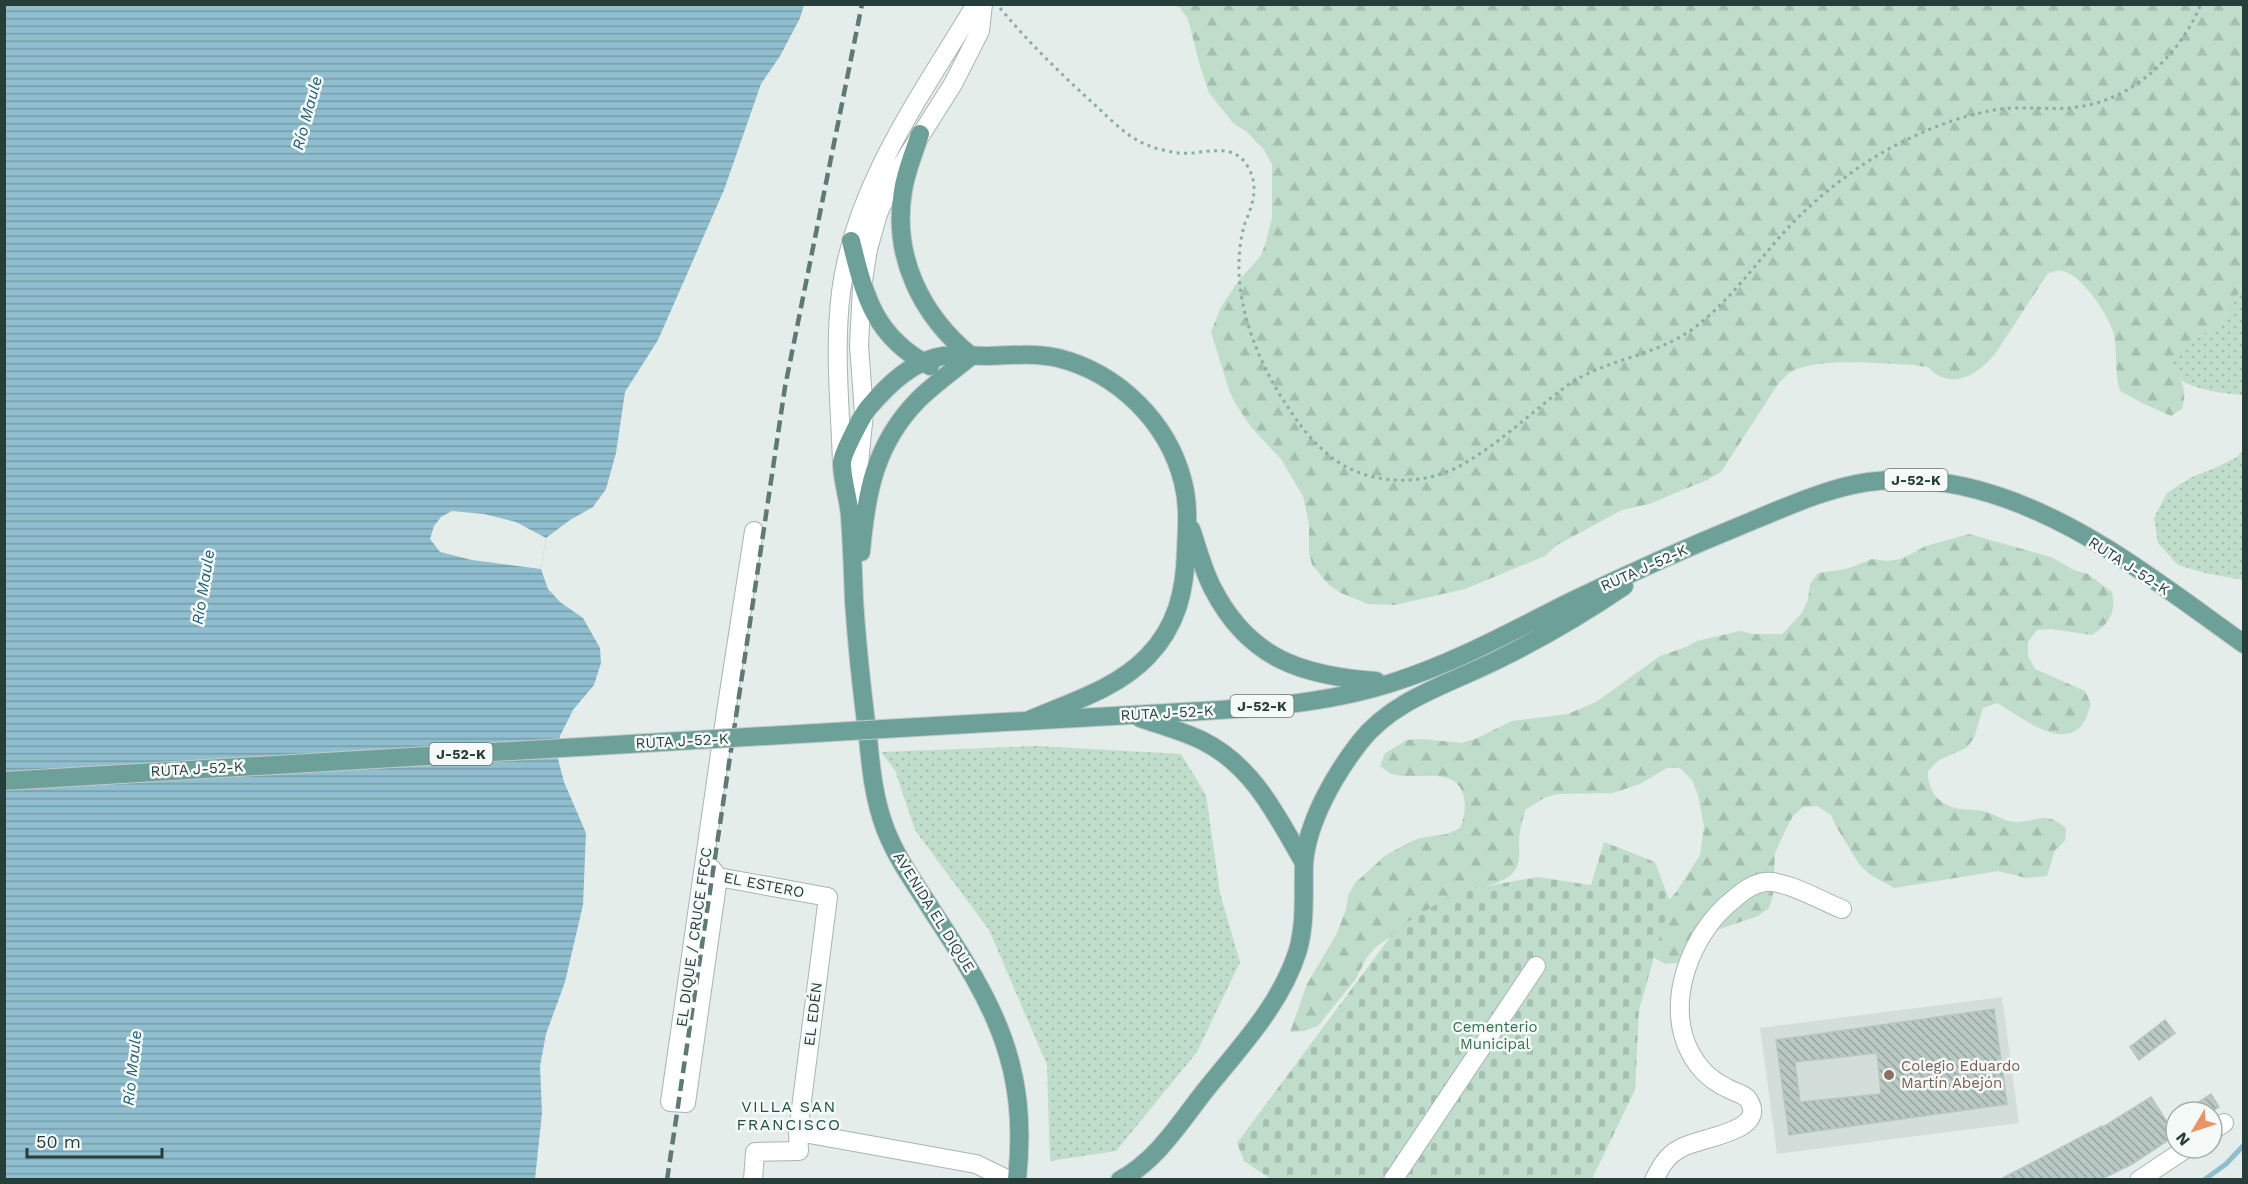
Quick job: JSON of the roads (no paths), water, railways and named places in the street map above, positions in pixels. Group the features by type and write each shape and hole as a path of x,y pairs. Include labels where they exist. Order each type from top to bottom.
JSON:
{"main road":[{"path":"920,134 903,191 901,232 904,252 917,292 927,310 954,343 971,356"},
{"path":"851,241 862,287 881,324 906,351 949,374"},
{"path":"842,462 864,413 900,376 921,361 944,356 1016,354 1059,359 1100,374 1148,413 1170,447 1184,486 1188,522 1184,590 1171,626 1148,657 1120,679 1027,721"},
{"path":"854,604 865,510 874,470 882,451 904,416 925,394 971,356"},
{"name":"AVENIDA EL DIQUE","path":"842,462 850,514 854,604 873,788 878,808 902,863 986,997 1003,1036 1018,1100 1020,1134 1017,1179"},
{"name":"RUTA J-52-K","path":"4,780 1129,715 1317,701 1393,682 1456,659 1665,558 1841,487 1893,480 1945,482 2002,497 2030,508 2067,526 2130,564 2244,644"},
{"path":"1188,522 1212,588 1231,619 1258,645 1273,656 1306,671 1342,679 1393,682"},
{"path":"1120,1179 1151,1158 1261,1022 1277,997 1298,948 1304,917 1304,863 1314,825 1332,784 1360,742 1376,724 1404,705 1494,662 1571,621 1665,558"},
{"path":"1129,715 1194,737 1220,751 1237,764 1265,795 1304,863"}],"street":[{"path":"842,462 838,336 841,293 851,241 872,182 886,154 976,4"},
{"path":"850,514 856,493 864,413 859,345 862,287 868,249 878,214 893,179 953,84 980,31 983,4"},
{"name":"EL DIQUE / CRUCE FFCC","path":"711,872 670,1102 686,1103 711,872 726,712 754,531"},
{"name":"EL ESTERO","path":"711,872 828,897"},
{"path":"1654,1179 1665,1160 1680,1148 1741,1128 1750,1120 1752,1114 1747,1098 1707,1075 1694,1060 1685,1042 1681,997 1688,964 1703,932 1727,904 1757,884 1778,882 1842,909"},
{"name":"EL EDÉN","path":"798,1132 828,897"},
{"path":"1393,1179 1536,966"},
{"path":"753,1179 755,1152 799,1151 798,1132 976,1164 1009,1179"},
{"path":"2139,1179 2168,1160"}],"water":[{"name":"Río Maule","path":"5,5 804,5 800,18 780,56 761,84 724,190 658,340 625,392 616,453 606,489 593,507 570,520 546,538 541,569 548,589 560,602 583,618 600,648 601,663 594,685 573,710 560,736 558,759 564,782 586,833 583,905 565,982 546,1034 540,1066 542,1113 535,1179 5,1180"}],"waterway":[{"path":"2204,1180 2226,1164 2244,1145"}],"railway":[{"path":"667,1180 785,387 862,4"}],"place":[{"name":"Colegio Eduardo Martín Abejón","path":"1889,1075"}],"district":[{"name":"VILLA SAN FRANCISCO","path":"789,1115"}],"park label":[{"name":"Cementerio Municipal","path":"1495,1036"}]}
